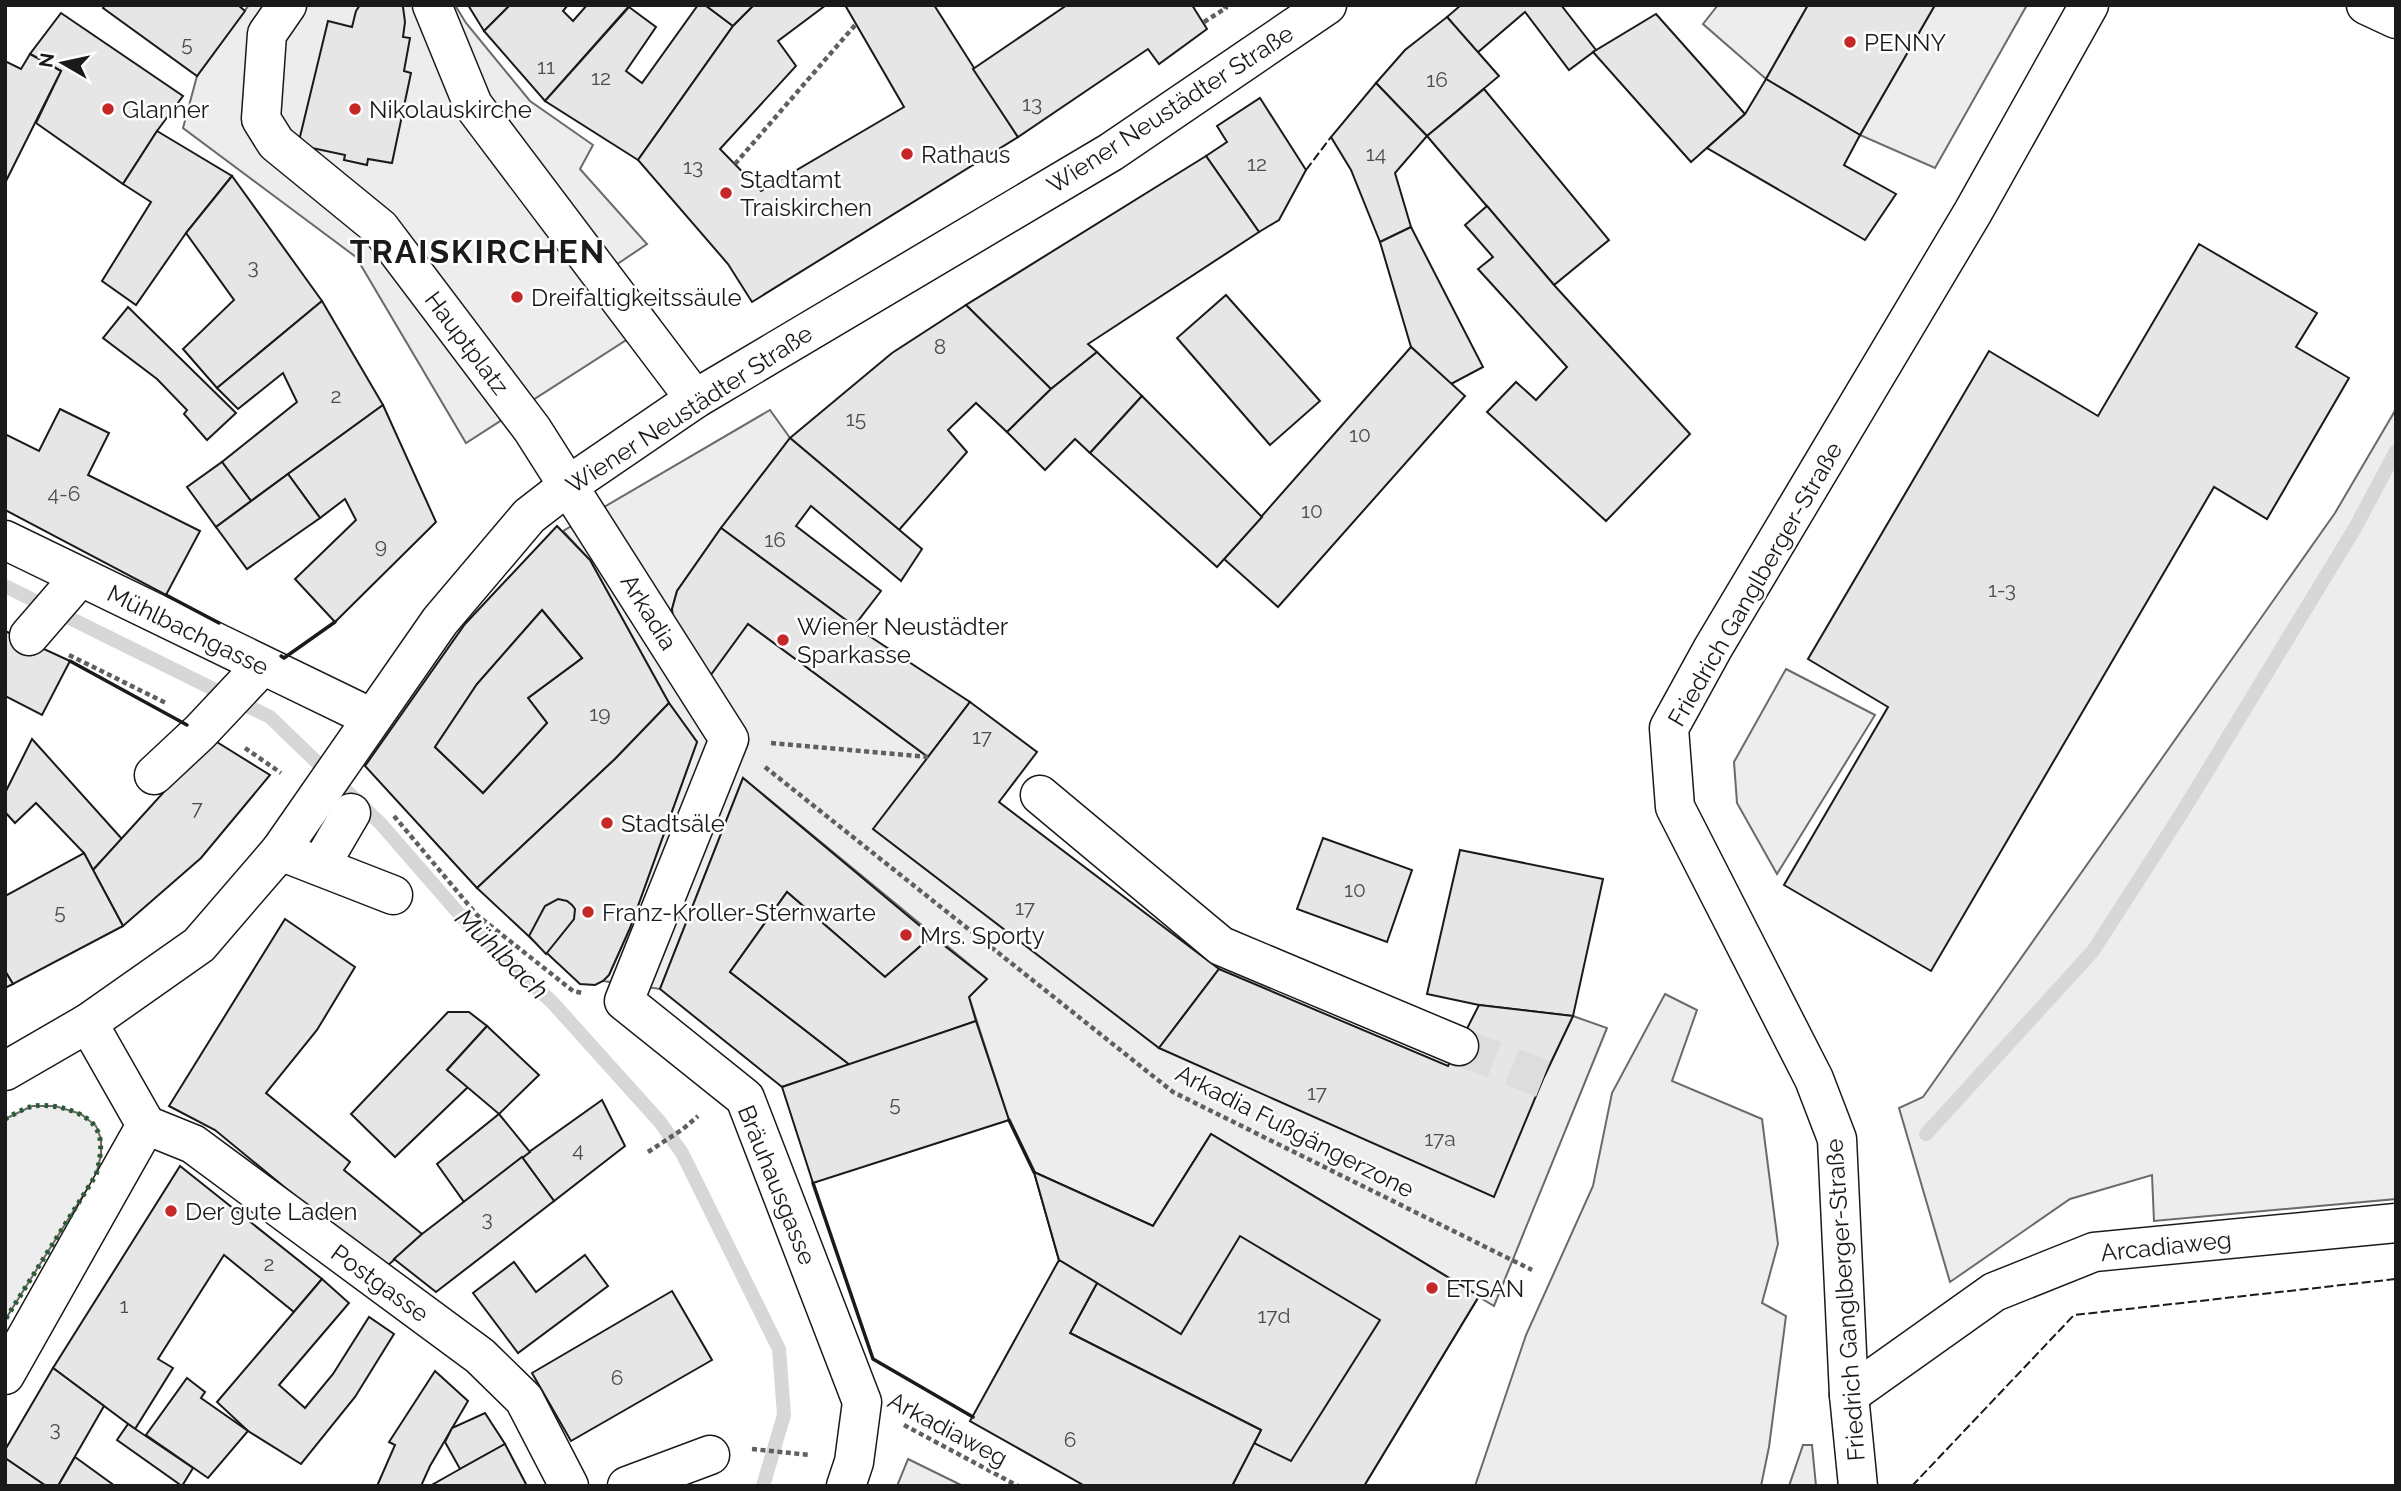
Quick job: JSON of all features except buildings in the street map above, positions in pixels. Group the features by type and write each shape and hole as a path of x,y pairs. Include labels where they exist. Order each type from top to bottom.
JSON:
{"street":[{"name":"Hauptplatz","path":"287,5 267,34 261,119 276,143 380,228 532,429 569,485"},
{"path":"432,5 473,105 695,399"},
{"name":"Wiener Neustädter Straße","path":"5,1071 88,1023 199,945 280,851 449,610 529,516 569,485 695,399 1111,152 1327,5"},
{"name":"Friedrich Ganglberger-Straße","path":"1858,1486 1849,1395 1837,1139 1814,1079 1675,807 1669,728 1713,648 1973,212 2089,5"},
{"path":"2366,5 2396,19"},
{"name":"Arkadia","path":"569,485 729,739"},
{"name":"Mühlbachgasse","path":"7,544 54,608 242,688 362,732"},
{"path":"154,775 242,688"},
{"path":"624,1001 729,739"},
{"path":"1040,795 1221,946 1459,1046"},
{"path":"320,866 351,813"},
{"path":"280,851 394,895"},
{"name":"Bräuhausgasse","path":"624,1001 745,1098 862,1402 854,1462 846,1486"},
{"path":"5,1375 146,1125 88,1023"},
{"name":"Postgasse","path":"146,1125 192,1144 480,1356 524,1399 569,1486"},
{"name":"Arcadiaweg","path":"1849,1395 1994,1292 2094,1252 2396,1223"},
{"path":"627,1486 728,1452"}],"path":[{"path":"1204,22 1226,8 1224,5"},
{"path":"735,164 856,24"},
{"path":"729,739 928,757"},
{"name":"Arkadia Fußgängerzone","path":"729,739 1173,1092 1532,1270"},
{"path":"393,814 477,915 573,991 624,1001"},
{"path":"648,1152 683,1129"},
{"name":"Arkadiaweg","path":"862,1402 1017,1486"},
{"path":"728,1452 796,1453"}],"shaded area":[{"path":"249,5 455,5 466,23 530,101 593,145 580,169 647,244 616,265 659,319 466,443 356,257 183,128 197,76"},
{"path":"1718,5 1808,5 1766,79 1703,24"},
{"path":"1935,5 2027,5 1935,168 1860,135"},
{"path":"2396,409 2396,1199 2154,1221 2152,1175 2070,1199 1950,1282 1899,1108 1923,1097 2335,513"},
{"path":"770,410 790,438 677,591 672,609 674,625 748,624 928,757 1493,1196 1573,1016 1607,1028 1494,1306 1211,1134 1153,1226 1034,1172 1009,1120 969,997 986,978 743,778 660,989 603,981 609,975 630,928 697,742 669,703 590,560 563,531"},
{"path":"1786,669 1875,715 1777,874 1737,803 1734,762"},
{"path":"1665,994 1697,1010 1672,1081 1762,1119 1778,1244 1762,1303 1786,1316 1769,1447 1761,1486 1475,1486 1526,1335 1593,1186 1612,1093"},
{"path":"32,1106 55,1106 81,1114 96,1126 101,1139 101,1155 96,1175 5,1320 5,1119"},
{"path":"1803,1445 1812,1445 1816,1486 1789,1486"},
{"path":"908,1459 963,1486 897,1486"}],"waterway":[{"path":"1926,1134 2093,951 2183,811 2355,528 2396,451"},
{"name":"Mühlbach","path":"5,586 270,717 381,824 468,924 552,1002 660,1122 682,1153 779,1349 784,1415 763,1486"}],"tunnel":[{"path":"1459,1046 1543,1079"}],"hedge":[{"path":"5,1119 34,1106 63,1108 93,1124 98,1132 101,1150 96,1175 5,1320"}],"fence":[{"path":"1306,170 1331,137"},
{"path":"1912,1486 2074,1315 2396,1279"}],"wall":[{"path":"166,595 219,623"},
{"path":"281,656 284,658 335,622"},
{"path":"70,661 187,725"},
{"path":"1009,1120 1034,1172"},
{"path":"813,1183 873,1359 973,1417"}],"place":[{"name":"PENNY","path":"1850,42"},
{"name":"Glanner","path":"108,109"},
{"name":"Nikolauskirche","path":"355,109"},
{"name":"Rathaus","path":"907,154"},
{"name":"Stadtamt Traiskirchen","path":"726,193"},
{"name":"Dreifaltigkeitssäule","path":"517,297"},
{"name":"Wiener Neustädter Sparkasse","path":"783,640"},
{"name":"Stadtsäle","path":"607,823"},
{"name":"Franz-Kroller-Sternwarte","path":"588,912"},
{"name":"Mrs. Sporty","path":"906,935"},
{"name":"Der gute Laden","path":"171,1211"},
{"name":"ETSAN","path":"1432,1288"}],"district":[{"name":"TRAISKIRCHEN","path":"478,251"}]}
